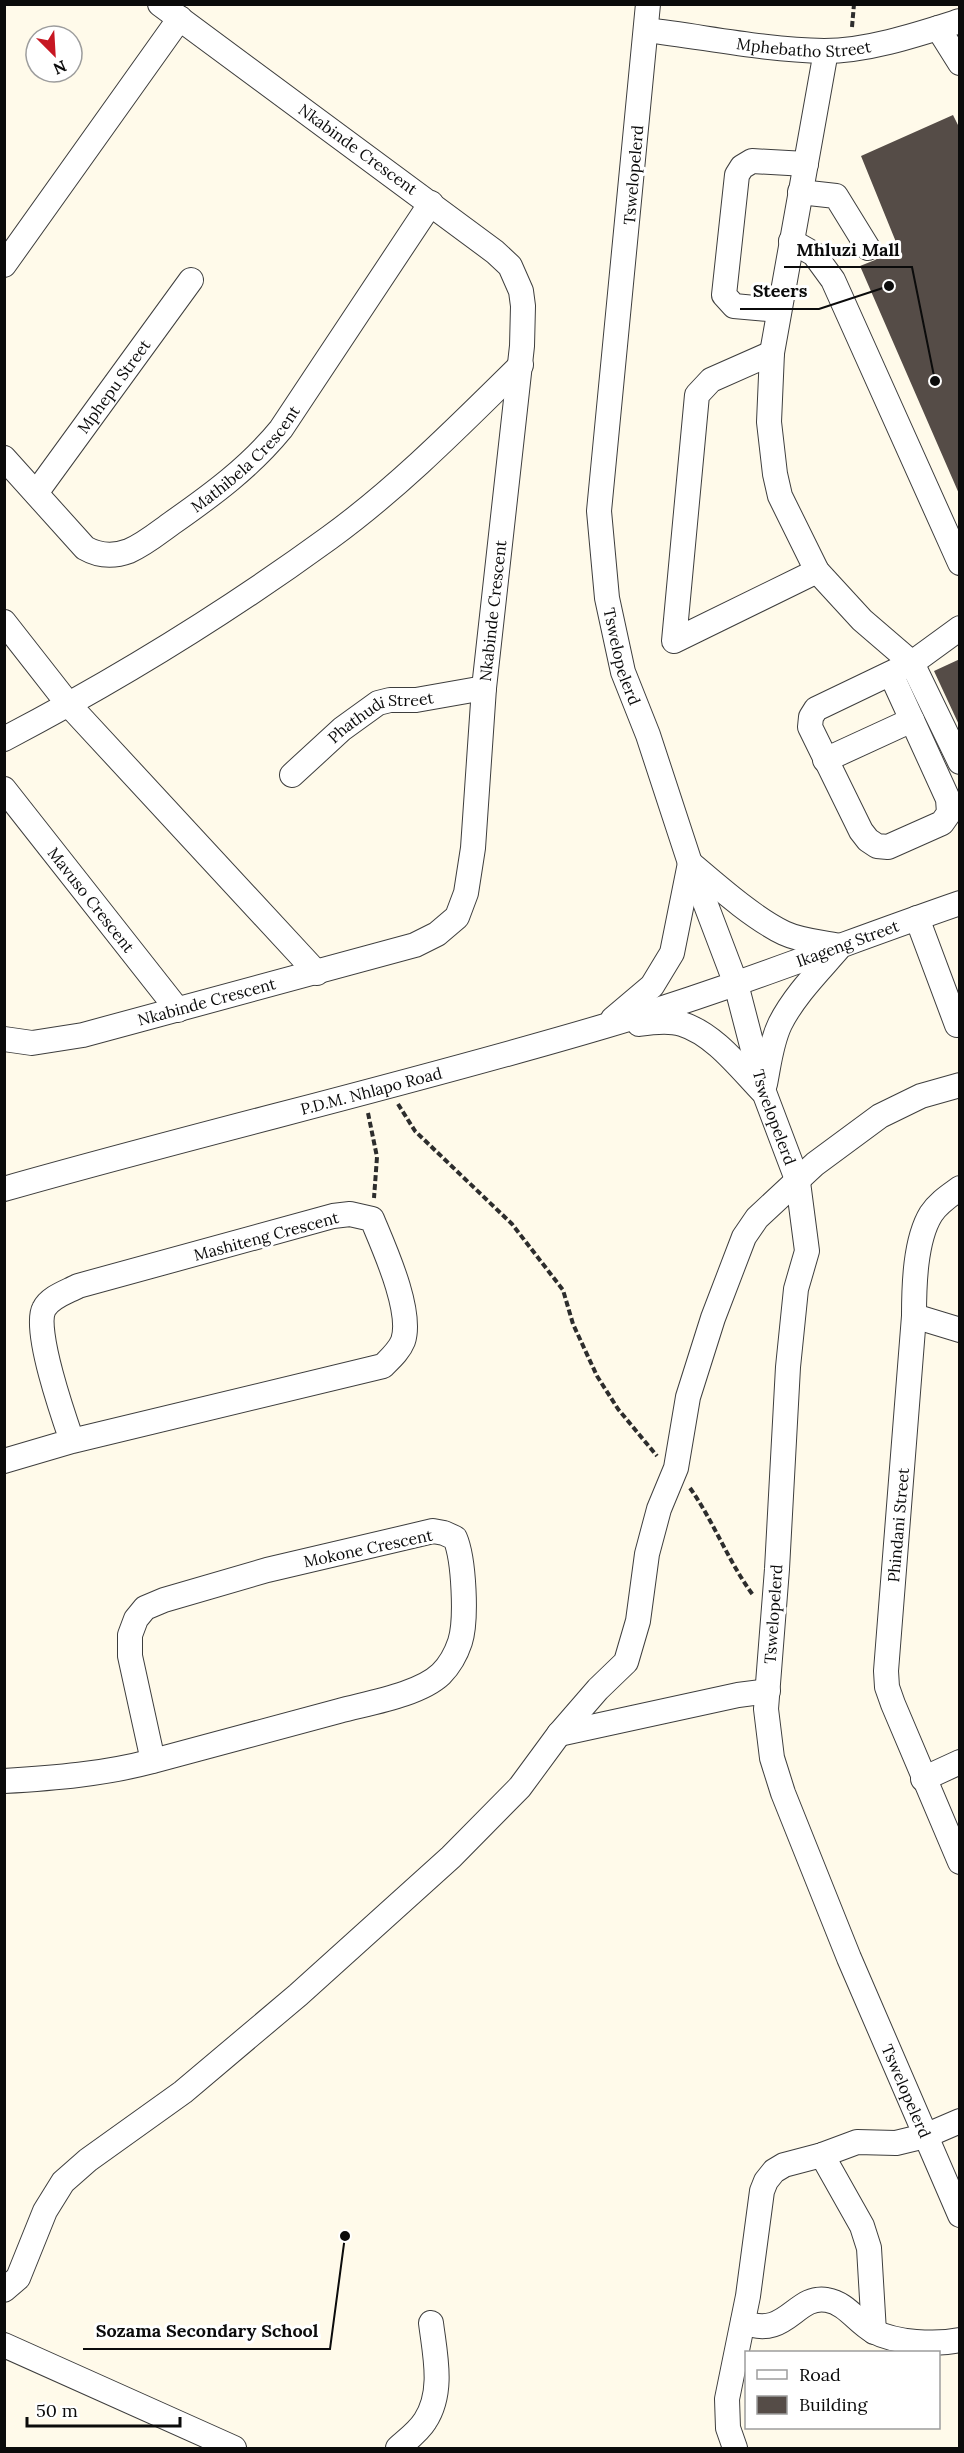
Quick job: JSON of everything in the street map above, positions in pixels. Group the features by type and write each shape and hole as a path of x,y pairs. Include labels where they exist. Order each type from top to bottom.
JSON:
{"street":[{"name":"Nkabinde Crescent","path":"4,1039 32,1043 83,1035 415,945 437,934 457,917 466,893 472,848 484,688 521,365 523,306 521,291 510,266 431,203 160,4"},
{"name":"Tswelopelerd","path":"648,4 599,511 607,598 623,672 648,735 690,862 736,984 764,1092 798,1182 807,1251 796,1289 788,1367 774,1615 766,1709 768,1736 783,1793 849,1958 960,2215"},
{"path":"4,265 180,18"},
{"path":"949,24 960,63"},
{"name":"Mphebatho Street","path":"646,30 776,48 826,51 849,48 949,24"},
{"path":"826,51 772,353 769,422 774,474 780,496 817,571 862,620 901,669 960,762"},
{"path":"778,310 734,306 724,295 736,175 742,167 752,161 806,164"},
{"path":"801,192 836,195 868,248"},
{"name":"Mathibela Crescent","path":"4,458 85,548 96,554 105,555 129,551 146,542 213,495 261,453 281,429 431,203"},
{"path":"791,241 814,254 833,280 960,563"},
{"name":"Mphepu Street","path":"36,493 191,280"},
{"path":"772,353 711,380 697,395 674,641 817,571"},
{"path":"4,739 69,705 168,645 330,537 401,478 521,365"},
{"path":"4,622 69,705 318,973"},
{"path":"901,669 912,720 948,799 949,813 942,823 888,847 877,846 861,831 810,727 811,717 816,709 901,669 960,628"},
{"name":"Phathudi Street","path":"292,775 342,729 378,703 390,700 416,700 484,688"},
{"path":"825,759 912,720"},
{"name":"Mavuso Crescent","path":"4,789 178,1010"},
{"path":"605,1026 652,986 672,953 690,862 742,905 783,932 800,938 841,946"},
{"name":"Ikageng Street","path":"736,984 960,903"},
{"path":"917,918 959,1027"},
{"path":"764,1092 773,1045 781,1023 808,983 841,946"},
{"name":"P.D.M. Nhlapo Road","path":"4,1189 605,1026 736,984"},
{"path":"605,1026 657,1022 680,1023 709,1039 764,1092"},
{"path":"4,2290 18,2278 45,2211 63,2182 88,2160 183,2092 298,1995 452,1857 520,1787 559,1734 598,1689 626,1662 638,1621 647,1554 659,1509 676,1468 688,1397 713,1318 744,1237 757,1218 816,1164 880,1116 921,1096 960,1085"},
{"name":"Phindani Street","path":"960,1188 944,1199 932,1214 924,1231 914,1283 914,1316 886,1671 887,1687 893,1704 960,1862"},
{"name":"Mashiteng Crescent","path":"72,1441 49,1367 41,1325 43,1310 53,1299 78,1286 333,1216 351,1214 372,1220"},
{"path":"4,1461 72,1441 383,1366 396,1354 404,1340 405,1315 393,1270 372,1220"},
{"path":"914,1316 960,1330"},
{"name":"Mokone Crescent","path":"4,1781 96,1774 153,1761 404,1693 440,1676 450,1663 460,1641 462,1576 455,1538 444,1533 433,1532 267,1569 164,1600 145,1608 136,1618 130,1635 130,1656 153,1761"},
{"path":"559,1734 768,1691"},
{"path":"923,1779 960,1762"},
{"path":"735,2448 728,2428 727,2399 743,2322 762,2191 766,2181 774,2170 784,2165 822,2155 857,2142 896,2143 925,2136 960,2121"},
{"path":"822,2155 862,2226 869,2248 874,2332"},
{"path":"743,2322 754,2327 770,2327 808,2304 818,2300 828,2300 841,2305 874,2332 901,2339 927,2342 960,2340"},
{"path":"398,2448 424,2422 434,2401 437,2369 431,2323"},
{"path":"4,2345 234,2448"}],"path":[{"path":"372,1220 377,1156 376,1088"},
{"path":"376,1088 415,1131 512,1224 563,1290 573,1324 597,1376 618,1408 656,1455 676,1468 704,1509 720,1543 746,1585 755,1598 774,1615"}],"building":[{"path":"953,115 960,129 960,496 860,266 898,247 861,156"},
{"path":"960,659 960,727 934,671"}],"place":[{"name":"Steers","path":"889,286"},
{"name":"Mhluzi Mall","path":"935,381"},
{"name":"Sozama Secondary School","path":"345,2236"}]}
